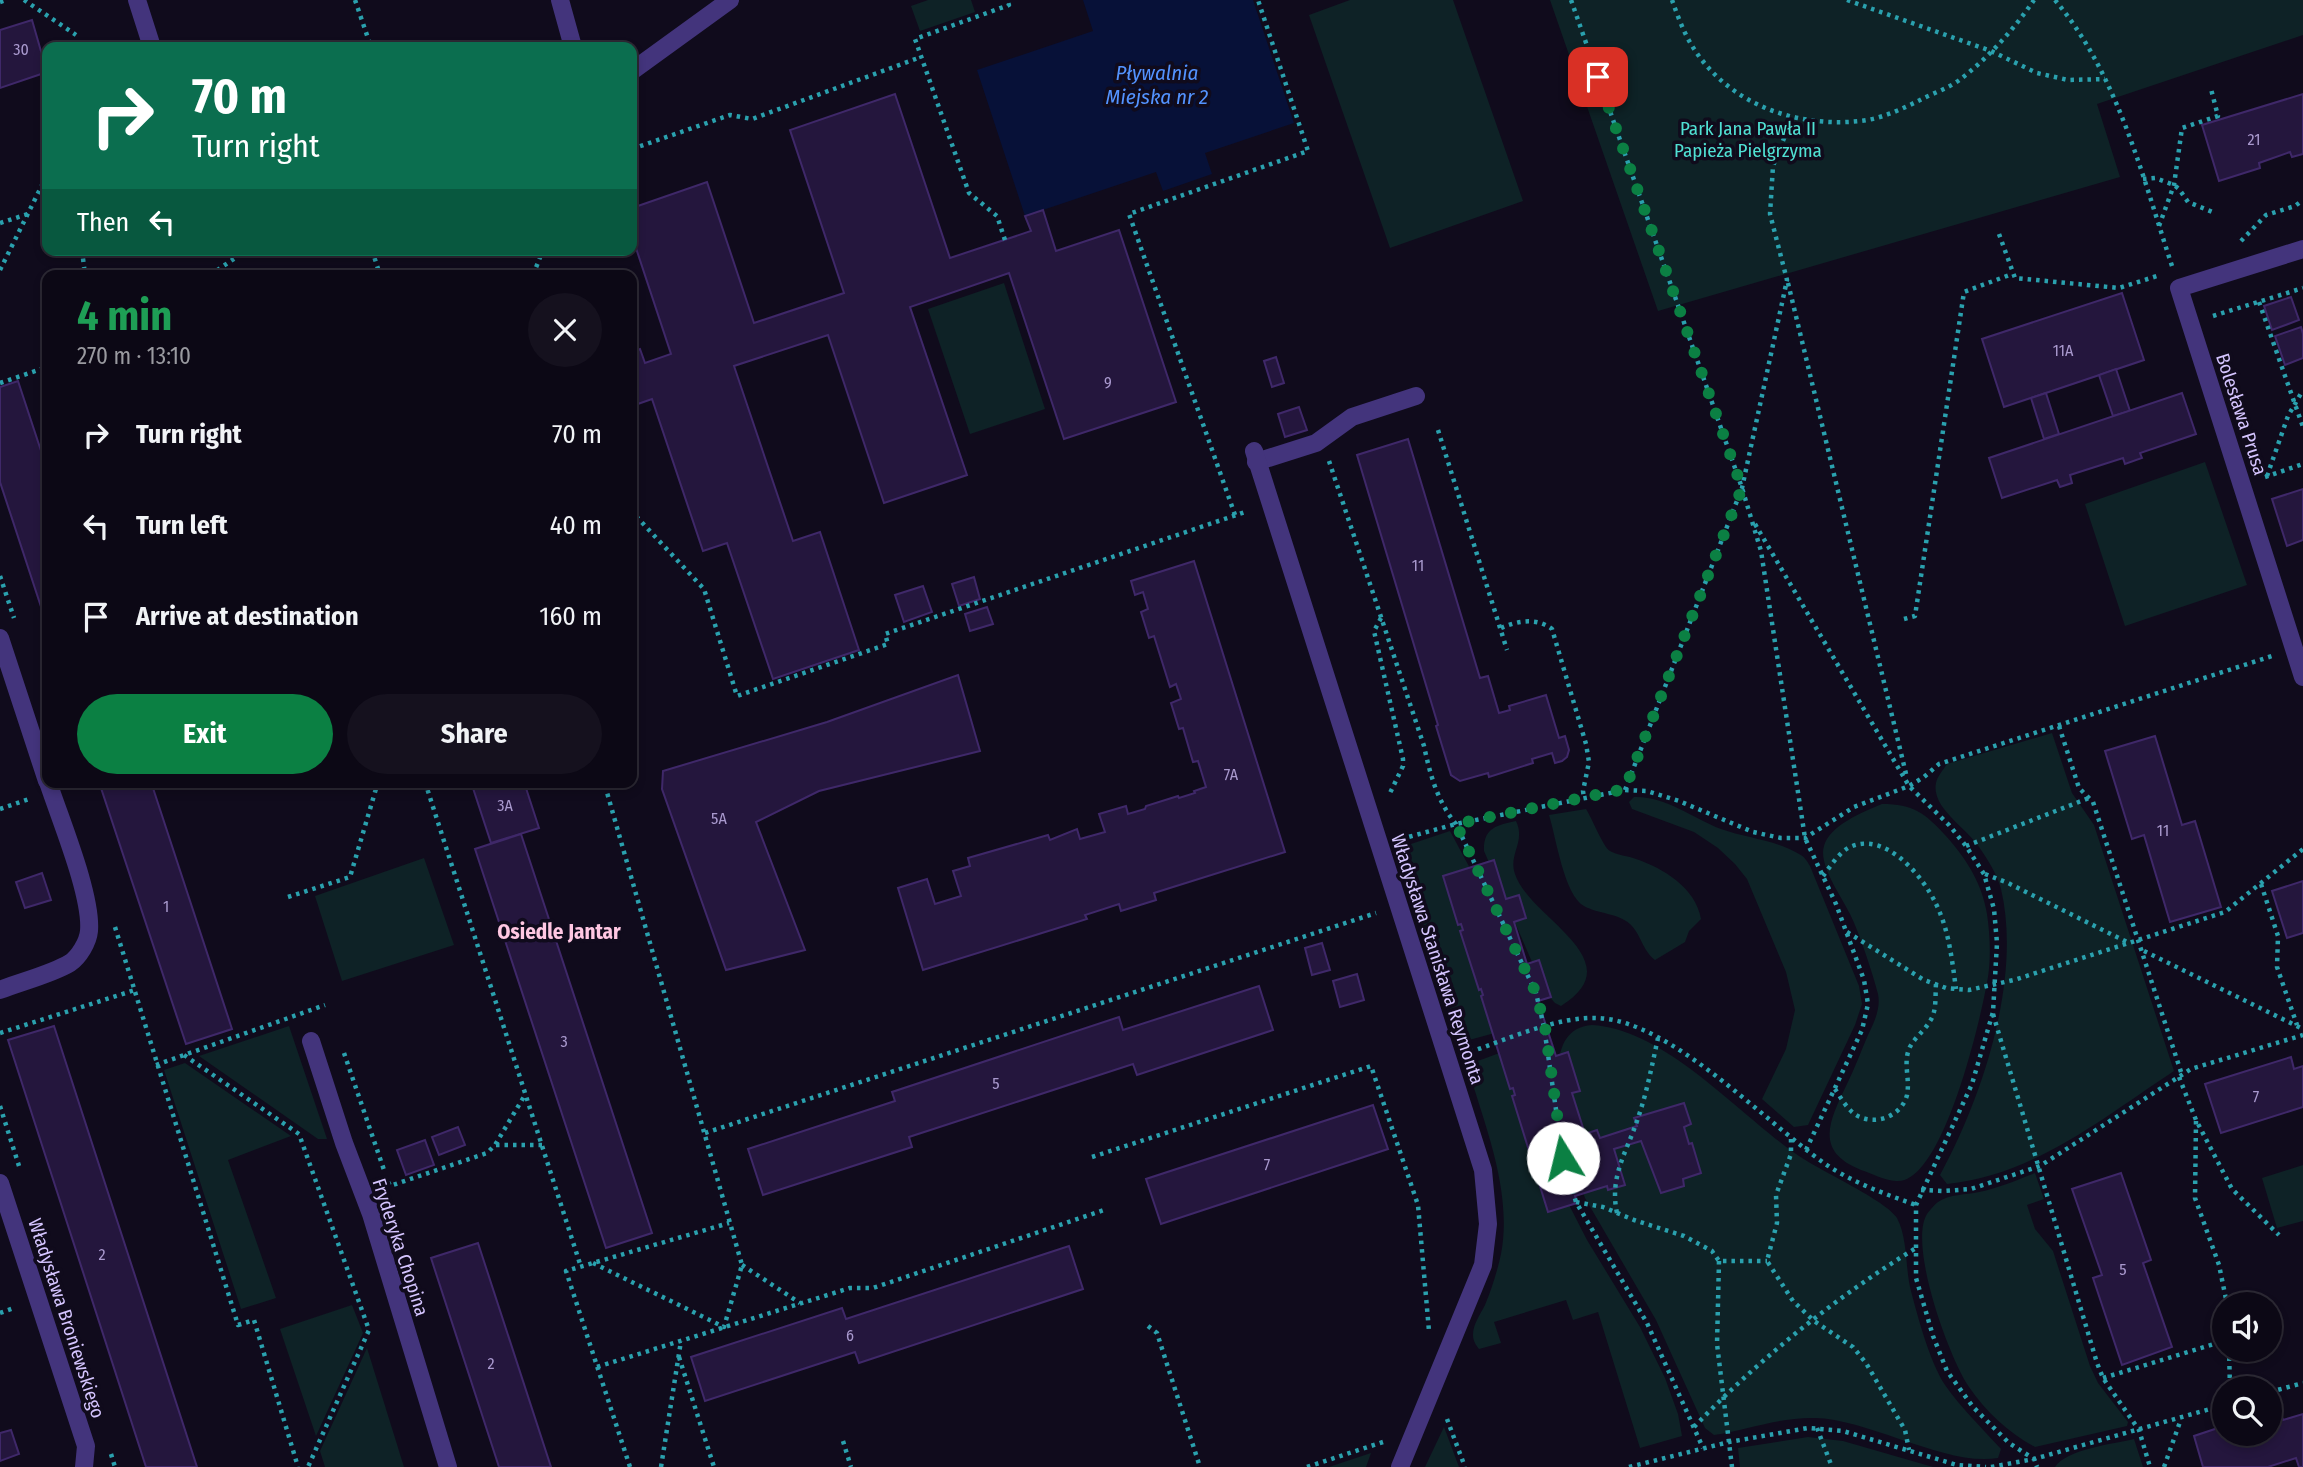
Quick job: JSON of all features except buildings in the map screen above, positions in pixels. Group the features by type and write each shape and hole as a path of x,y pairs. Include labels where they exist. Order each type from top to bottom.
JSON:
{"street":[{"path":"137,0 150,42"},
{"path":"560,0 572,42"},
{"path":"637,67 726,0"},
{"path":"2177,279 2303,249"},
{"name":"Bolesława Prusa","path":"2177,279 2303,677"},
{"name":"Władysława Stanisława Reymonta","path":"1400,1467 1483,1265 1488,1224 1483,1170 1255,456 1316,443 1352,417 1416,396"},
{"path":"0,638 42,767"},
{"path":"0,990 71,962 83,948 89,934 88,914 80,880 49,788"},
{"name":"Fryderyka Chopina","path":"311,1041 344,1143 371,1214 448,1467"},
{"name":"Władysława Broniewskiego","path":"0,1184 86,1446 85,1467"}],"path":[{"path":"0,2 6,0"},
{"path":"24,0 76,35"},
{"path":"355,0 369,42"},
{"path":"1004,240 997,215 969,193 915,39 1009,5 1007,0"},
{"path":"1235,515 1129,214 1308,151 1258,0"},
{"path":"1571,0 1751,517 1761,551 1805,838 1823,876 1864,981 1868,1003 1862,1030 1805,1150"},
{"path":"1672,0 1690,44 1727,86 1762,106 1809,122 1862,121 1899,111 1961,80 2014,29 2034,0"},
{"path":"1847,0 1991,51 2037,73 2068,80 2105,79"},
{"path":"1999,234 2015,278 2119,288 2177,279 2122,118 2105,79 2095,58 2055,0"},
{"path":"637,147 730,115 752,119 921,57"},
{"path":"2159,227 2174,186 2182,128 2218,116 2211,89"},
{"path":"1792,118 1773,166 1770,214 1909,786"},
{"path":"2143,179 2155,178 2174,186 2188,202 2215,213"},
{"path":"0,270 42,185"},
{"path":"2238,244 2266,215 2295,206 2303,200"},
{"path":"0,223 28,214"},
{"path":"217,270 238,256"},
{"path":"1904,619 1915,616 1964,292 2012,274"},
{"path":"1625,789 1742,488 1787,280"},
{"path":"2259,302 2303,427"},
{"path":"0,383 42,369"},
{"path":"2267,476 2288,416 2303,390"},
{"path":"1438,430 1507,650"},
{"path":"1327,455 1423,746 1433,784 1456,824 1536,993 1545,1027 1563,1158 1576,1202 1647,1323 1703,1448"},
{"path":"2254,480 2303,464"},
{"path":"637,517 704,589 737,696 888,644 886,634 1251,510"},
{"path":"1751,517 1909,786 1949,825 1984,874 1994,909 1997,943 1993,1012 1972,1084 1916,1205 1916,1278 1933,1336 1947,1371 1973,1407 2009,1443 2034,1459 2037,1467"},
{"path":"1381,618 1374,631 1403,759 1403,766 1385,802"},
{"path":"1500,628 1520,620 1546,625 1552,629 1589,762 1584,798"},
{"path":"1400,839 1456,824 1625,789 1647,791 1679,801 1753,832 1781,838 1805,838 1854,807 1909,786 1938,764 2294,649"},
{"path":"2059,726 2079,788 2094,802 2196,1121 2232,1189 2279,1235"},
{"path":"288,897 350,877 376,788"},
{"path":"427,788 581,1267"},
{"path":"606,788 742,1265 724,1327"},
{"path":"1966,846 2089,798"},
{"path":"1823,876 1849,848 1866,844 1887,849 1916,870 1937,904 1950,944 1956,989"},
{"path":"1846,932 1924,980 1969,990 1996,984 2225,912 2303,849"},
{"path":"1984,874 2008,883 2127,942"},
{"path":"2261,884 2277,936 2277,967 2300,1028"},
{"path":"705,1133 1399,905"},
{"path":"111,915 238,1325 254,1320 298,1467"},
{"path":"2143,951 2300,1028"},
{"path":"1835,1088 1845,1104 1858,1117 1876,1120 1893,1115 1904,1104 1908,1093 1906,1064 1909,1049 1931,1019 1935,1007 1936,984"},
{"path":"0,1033 135,990"},
{"path":"156,1065 325,1005"},
{"path":"1993,1012 2103,1378 2139,1430 2150,1467"},
{"path":"1461,1055 1576,1018 1618,1020 1658,1038 1701,1065 1826,1165 1858,1182 1916,1205"},
{"path":"1922,1190 1971,1189 2040,1166 2191,1069 2303,1035"},
{"path":"1617,1213 1614,1185 1639,1117 1658,1038"},
{"path":"339,1043 390,1186 487,1153 495,1145 526,1094"},
{"path":"184,1055 299,1134 369,1330 308,1467"},
{"path":"1092,1157 1371,1066 1418,1205 1429,1341"},
{"path":"2196,1121 2195,1198 2219,1265 2225,1292"},
{"path":"1791,1139 1791,1154 1776,1195 1777,1223 1767,1261 1793,1301 1814,1321 1853,1347 1866,1363 1905,1430 1909,1450"},
{"path":"495,1145 542,1145"},
{"path":"1576,1202 1603,1206 1692,1239 1712,1251 1719,1261 1717,1343 1732,1467"},
{"path":"597,1367 850,1288 873,1288 1107,1209"},
{"path":"629,1467 566,1271 729,1223"},
{"path":"1694,1427 1723,1398 1814,1321 1884,1267 1916,1248"},
{"path":"1719,1261 1767,1261"},
{"path":"593,1263 724,1327"},
{"path":"742,1265 801,1303"},
{"path":"1149,1326 1157,1333 1200,1467"},
{"path":"661,1467 681,1341"},
{"path":"2103,1378 2212,1345"},
{"path":"679,1356 714,1467"},
{"path":"2282,1389 2303,1383"},
{"path":"1629,1467 1729,1442 1808,1428 1843,1431 1957,1465 1988,1467 2034,1459 2212,1409"},
{"path":"1444,1412 1465,1467"},
{"path":"2164,1467 2182,1418"},
{"path":"1817,1429 1832,1467"},
{"path":"1307,1467 1393,1439 1408,1444"},
{"path":"843,1441 851,1467"}],"green space":[{"path":"928,0 971,0 975,12 920,31 911,6"},
{"path":"1350,0 1453,0 1523,201 1390,248 1309,15"},
{"name":"Park Jana Pawła II Papieża Pielgrzyma","path":"1550,0 2303,0 2303,35 2097,104 2120,177 1658,311"},
{"path":"1004,283 1045,409 970,434 928,309"},
{"path":"2205,462 2247,585 2125,626 2085,504"},
{"path":"2052,733 2072,793 2094,825 2174,1071 2094,1125 2038,1157 1979,1179 1947,1184 1940,1175 1971,1110 1994,1036 2002,998 2006,924 2001,889 1995,873 1974,840 1944,809 1936,792 1936,783 1947,764"},
{"path":"1634,797 1657,800 1721,829 1781,845 1802,856 1810,866 1859,986 1862,1004 1855,1025 1808,1125 1794,1127 1762,1099 1786,1049 1795,1010 1786,972 1747,879 1718,848 1694,832 1632,809 1629,802"},
{"path":"1882,804 1918,811 1938,827 1960,853 1972,872 1985,903 1990,946 1988,977 1978,1025 1969,1059 1944,1128 1929,1156 1913,1175 1896,1181 1878,1177 1846,1162 1836,1154 1830,1133 1835,1110 1875,1020 1879,999 1857,931 1827,871 1824,846 1827,838 1840,826"},
{"path":"1586,809 1610,851 1646,863 1667,874 1685,889 1698,908 1701,919 1689,931 1685,942 1655,960 1630,924 1584,906 1571,890 1549,815"},
{"path":"1516,821 1519,835 1513,867 1515,874 1538,907 1571,939 1583,956 1587,972 1581,989 1561,1006 1545,992 1484,851 1486,837 1492,829"},
{"path":"1450,831 1472,872 1517,1027 1458,1043 1396,849"},
{"path":"424,858 454,945 342,981 315,896"},
{"path":"1592,1025 1620,1030 1674,1058 1799,1156 1891,1211 1901,1226 1911,1291 1934,1364 1951,1393 2001,1449 1998,1458 1955,1456 1836,1420 1802,1418 1714,1435 1705,1428 1656,1320 1585,1198 1575,1171 1558,1068 1566,1039 1576,1029"},
{"path":"289,1026 327,1139 318,1139 199,1056"},
{"path":"1513,1048 1565,1197 1587,1240 1640,1327 1665,1378 1678,1414 1682,1436 1640,1448 1598,1312 1573,1320 1566,1300 1494,1322 1501,1343 1479,1349 1474,1341 1474,1327 1496,1274 1504,1230 1495,1158 1467,1065"},
{"path":"185,1063 291,1136 228,1160 276,1298 241,1309 164,1070"},
{"path":"2303,1165 2303,1221 2277,1228 2262,1178"},
{"path":"2035,1173 2044,1199 2027,1205 2035,1229 2053,1251 2098,1383 2128,1422 2127,1426 2035,1447 1990,1413 1961,1373 1933,1301 1923,1250 1923,1229 1927,1214 1942,1199 1993,1188"},
{"path":"352,1305 363,1333 316,1436 280,1329"},
{"path":"367,1348 404,1467 325,1467 320,1451"},
{"path":"1444,1427 1459,1467 1425,1467"},
{"path":"1808,1437 1843,1441 1933,1467 1740,1467 1738,1448"},
{"path":"2134,1439 2143,1467 2055,1467 2069,1456 2080,1452"},
{"path":"1371,1453 1366,1467 1329,1467"}],"water":[{"name":"Pływalnia Miejska nr 2","path":"1083,0 1253,0 1294,123 1205,153 1212,174 1163,191 1156,172 1025,216 977,70 1093,31"}],"district":[{"name":"Osiedle Jantar","path":"559,932"}],"route":[{"path":"1563,1158 1545,1027 1536,993 1456,824 1625,789 1742,488 1598,77"}]}
